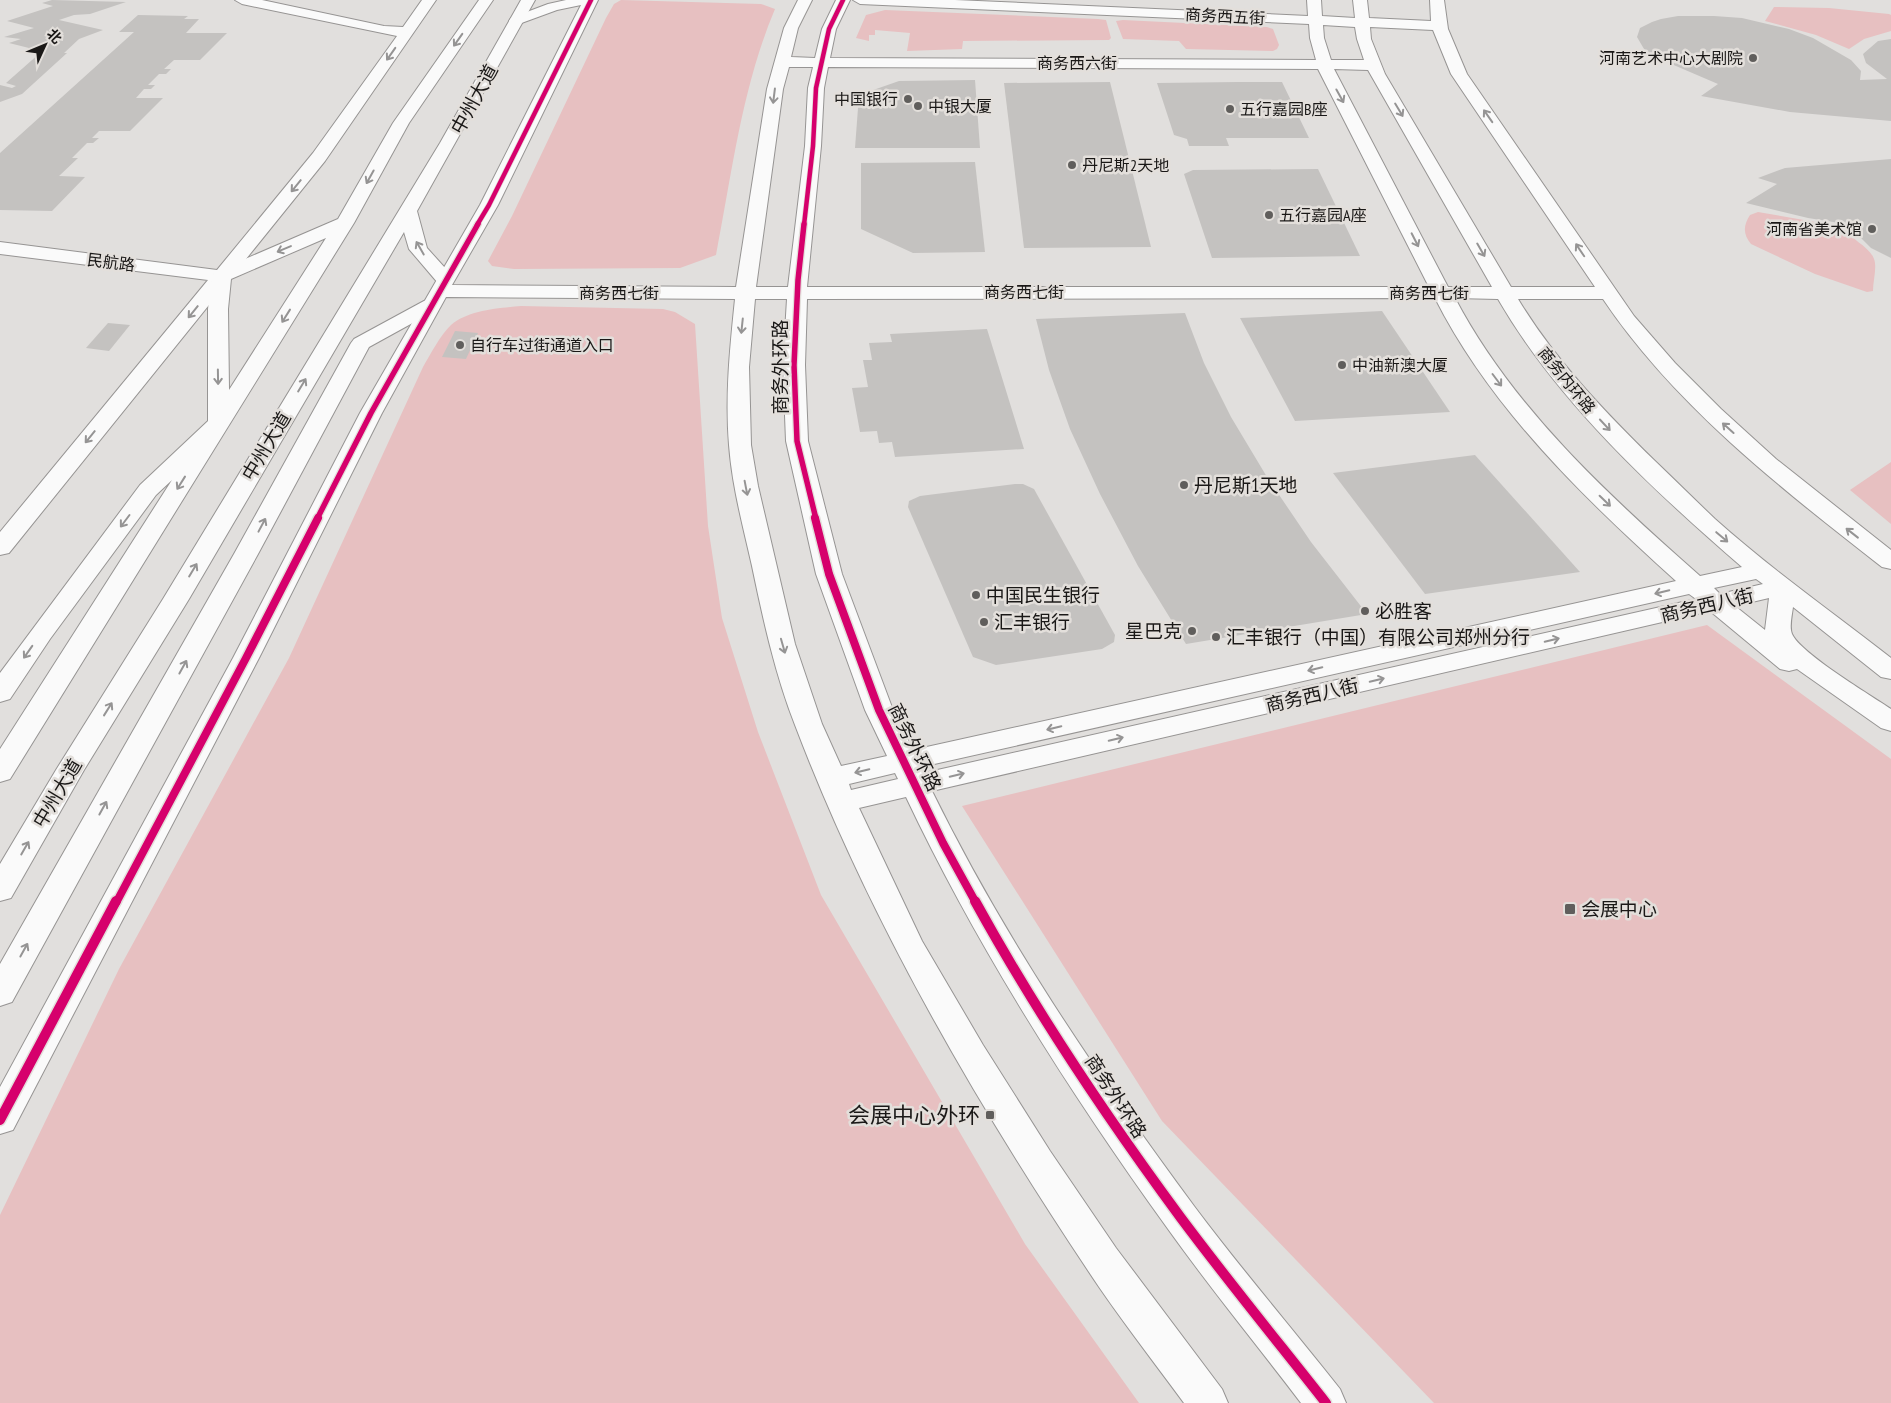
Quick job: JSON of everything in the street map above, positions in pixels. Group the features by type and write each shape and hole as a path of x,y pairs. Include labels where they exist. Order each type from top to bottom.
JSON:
{"main road":[{"path":"242,0 384,30 407,32"},
{"path":"270,0 393,26 407,32"},
{"path":"0,548 319,158 429,0"},
{"path":"0,772 344,223 401,123 486,0"},
{"name":"中州大道","path":"0,890 70,770 176,599 408,211 479,90 528,0"},
{"path":"516,21 554,7 585,0"},
{"path":"0,1120 246,658 372,413 438,292 489,205 591,0"},
{"name":"商务外环路","path":"805,0 791,28 775,89 746,287 738,367 740,445 746,486 782,644 808,724 868,861 907,942 971,1055 1037,1162 1102,1260 1208,1403"},
{"name":"商务外环路","path":"843,0 829,29 816,88 813,146 798,287 794,365 797,441 829,574 879,710 943,843 985,919 1051,1027 1130,1146 1188,1227 1326,1403"},
{"name":"商务西五街","path":"860,0 1361,13 1440,23"},
{"name":"商务西五街","path":"970,0 1315,12"},
{"path":"1437,0 1436,9 1444,42 1459,74 1627,320 1713,414 1817,506 1891,562"},
{"path":"1315,12 1317,38 1325,65 1458,324 1479,355 1538,431 1592,488 1694,584 1813,683 1891,740"},
{"name":"商务内环路","path":"1361,13 1364,39 1374,66 1522,322 1560,374 1604,424 1708,524 1783,588 1891,671"},
{"name":"商务西六街","path":"781,62 1374,66"},
{"path":"408,211 418,249 438,292"},
{"path":"222,276 344,223"},
{"name":"民航路","path":"0,248 222,276"},
{"path":"0,693 40,635 148,490 219,423 218,309 222,276"},
{"name":"商务西七街","path":"438,292 523,293 746,287 1605,287"},
{"path":"0,993 246,554 361,343 438,292"},
{"name":"商务西八街","path":"836,790 1694,584 1761,570"},
{"path":"1783,588 1778,632 1784,644 1827,679 1891,722"},
{"name":"商务西八街","path":"909,773 1783,588"}],"shaded area":[{"path":"621,0 761,4 775,9 754,69 746,99 716,255 680,268 514,269 492,266 488,261 512,216 606,18 614,4"},
{"path":"1774,7 1829,8 1889,14 1891,15 1891,31 1864,39 1849,49 1816,35 1765,21"},
{"path":"885,10 1098,19 1106,20 1111,38 1109,40 963,41 962,49 907,51 910,33 875,30 875,35 869,35 869,41 856,38 866,15"},
{"path":"1116,21 1267,27 1273,29 1279,45 1273,51 1186,49 1179,41 1123,39"},
{"path":"1758,212 1844,227 1873,257 1875,266 1873,291 1867,292 1815,274 1751,244 1746,237 1745,226 1750,215"},
{"path":"521,306 663,309 675,312 695,324 708,526 722,618 758,732 821,895 1025,1244 1139,1403 0,1403 0,1215 119,969 289,658 423,367 443,334 458,320 484,311"},
{"path":"1891,462 1891,524 1850,490"},
{"path":"1707,625 1891,759 1891,1403 1434,1403 1162,1121 962,806"}],"building":[{"path":"52,0 126,2 90,14 74,15 59,20 103,30 79,39 64,53 67,53 22,94 0,102 0,85 12,88 16,86 6,83 40,53 24,53 29,48 9,43 21,39 4,37 34,28 7,21 53,6 42,3"},
{"path":"138,15 188,16 184,19 199,19 186,33 227,33 200,60 174,60 164,69 171,69 166,74 159,74 148,85 155,85 151,89 144,89 136,98 163,98 130,131 99,131 92,138 99,138 93,143 87,143 72,158 78,158 59,176 85,177 52,211 0,210 0,153 134,32 119,32"},
{"name":"河南艺术中心大剧院","path":"1678,16 1742,18 1789,29 1813,38 1851,60 1861,71 1860,80 1887,79 1866,63 1863,54 1878,41 1891,39 1891,121 1790,112 1701,96 1718,84 1655,57 1644,49 1637,37 1640,28 1661,19"},
{"name":"中银大厦","path":"975,80 980,148 855,148 859,95 899,81"},
{"name":"丹尼斯2天地","path":"1110,82 1151,247 1024,248 1004,83"},
{"name":"五行嘉园B座","path":"1282,82 1309,138 1226,138 1229,146 1189,146 1187,139 1174,135 1157,83"},
{"path":"1891,159 1891,258 1871,248 1855,232 1852,225 1808,218 1746,203 1777,184 1758,178 1785,168"},
{"path":"975,162 985,252 913,253 861,229 861,163"},
{"name":"五行嘉园A座","path":"1318,169 1360,256 1212,258 1184,174 1193,170"},
{"name":"中油新澳大厦","path":"1382,311 1450,412 1295,421 1240,318"},
{"name":"丹尼斯1天地","path":"1185,313 1204,363 1231,417 1267,477 1311,542 1367,614 1186,644 1138,566 1100,494 1070,429 1049,370 1036,319"},
{"path":"108,323 130,325 109,351 86,348"},
{"path":"987,329 1024,449 895,457 892,442 879,443 877,431 860,432 852,388 868,387 863,360 872,360 869,343 892,342 890,334"},
{"name":"自行车过街通道入口","path":"455,331 478,333 466,359 442,357"},
{"path":"1475,455 1580,572 1425,594 1333,473"},
{"path":"1023,484 1034,489 1115,635 1114,642 1102,649 996,665 973,657 908,507 909,501 920,496"}],"cycle path":[{"path":"0,1120 246,658 371,413 489,205 591,0"},
{"path":"843,0 829,29 816,88 813,146 798,280 794,365 797,441 829,574 879,710 943,843 985,919 1051,1027 1130,1146 1182,1219 1326,1403"}],"place":[{"name":"河南艺术中心大剧院","path":"1753,58"},
{"name":"中国银行","path":"908,99"},
{"name":"中银大厦","path":"918,106"},
{"name":"五行嘉园B座","path":"1230,109"},
{"name":"丹尼斯2天地","path":"1072,165"},
{"name":"五行嘉园A座","path":"1269,215"},
{"name":"河南省美术馆","path":"1872,229"},
{"name":"自行车过街通道入口","path":"460,345"},
{"name":"中油新澳大厦","path":"1342,365"},
{"name":"丹尼斯1天地","path":"1184,485"},
{"name":"中国民生银行","path":"976,595"},
{"name":"必胜客","path":"1365,611"},
{"name":"汇丰银行","path":"984,622"},
{"name":"星巴克","path":"1192,631"},
{"name":"汇丰银行（中国）有限公司郑州分行","path":"1216,637"},
{"name":"会展中心","path":"1570,909"},
{"name":"会展中心外环","path":"990,1115"}]}
